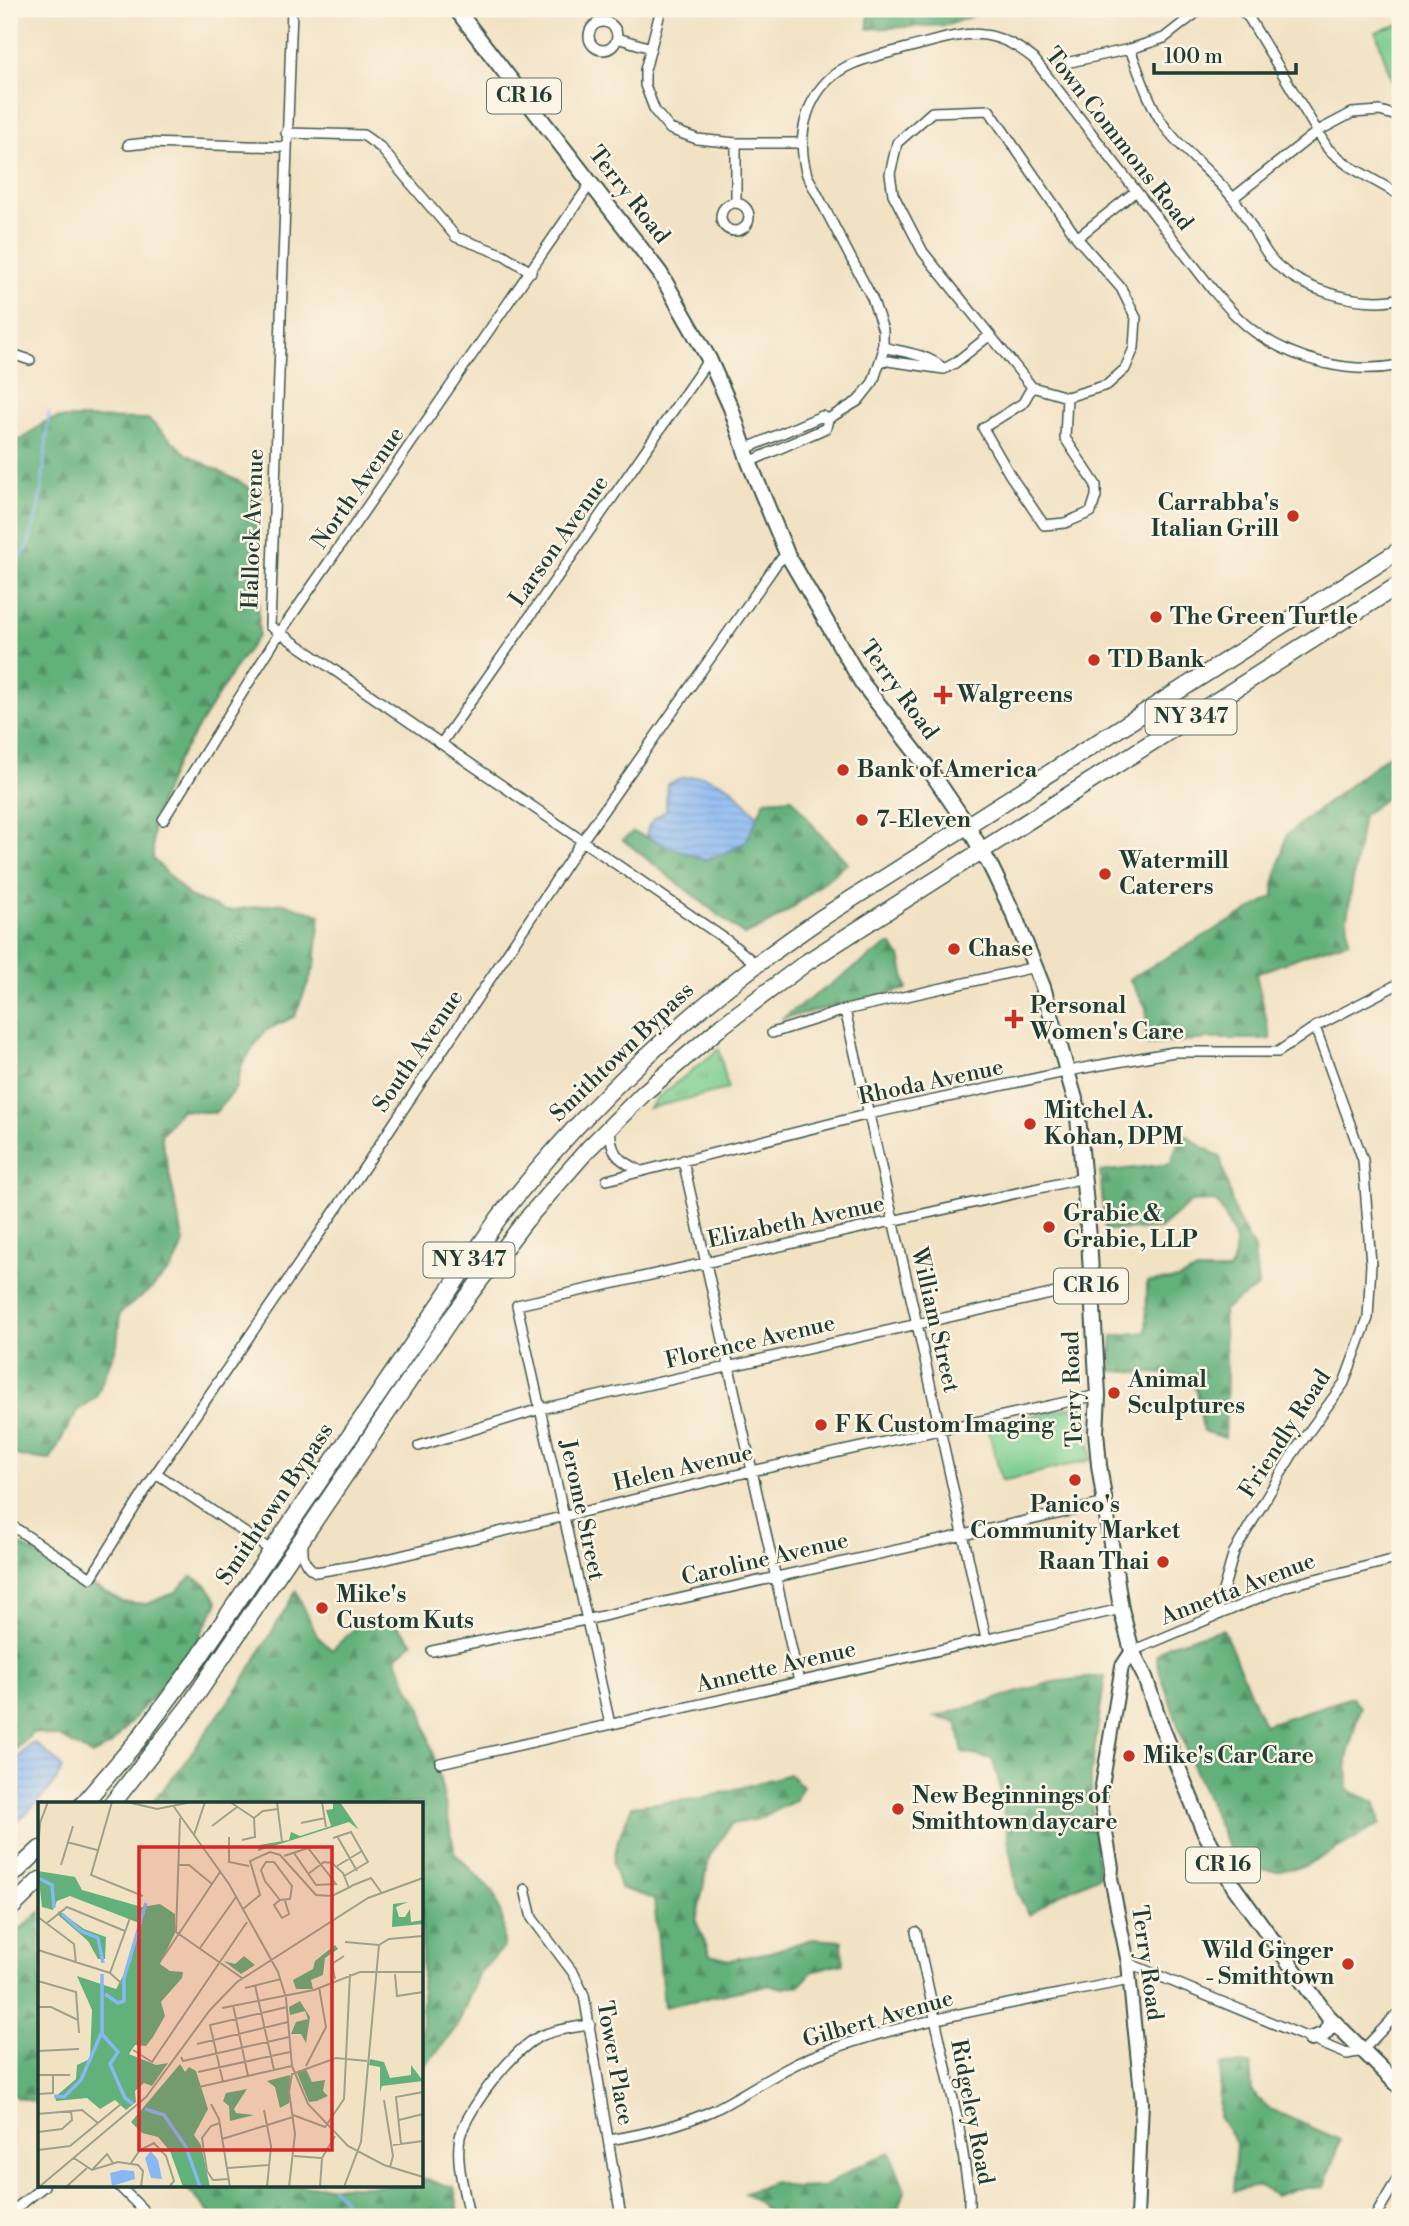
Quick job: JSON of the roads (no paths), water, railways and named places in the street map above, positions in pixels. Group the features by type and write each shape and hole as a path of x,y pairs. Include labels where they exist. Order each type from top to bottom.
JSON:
{"highway":[{"name":"Smithtown Bypass","path":"85,1802 153,1720 272,1551 492,1227 532,1176 643,1057 687,1018 756,964 820,919 1400,550"},
{"name":"Smithtown Bypass","path":"114,1802 181,1717 485,1271 552,1188 645,1092 765,993 850,934 1400,584"},
{"path":"9,1878 38,1851"},
{"path":"9,1910 38,1883"}],"main road":[{"name":"Terry Road","path":"456,9 660,273 709,359 731,408 787,554 862,683 931,772 967,825 1012,909 1035,967 1077,1107 1098,1395 1098,1454 1121,1609 1132,1651"},
{"name":"CR 16","path":"1132,1651 1145,1677 1159,1720 1203,1829 1234,1887 1330,2018 1400,2087"},
{"path":"1311,2039 1323,2035 1329,2028 1330,2018"}],"street":[{"name":"Hallock Avenue","path":"292,9 270,626 728,941 756,964"},
{"path":"661,9 645,70 645,85 654,111 670,129 697,139 736,143 802,142"},
{"path":"1061,64 1130,49 1164,38 1201,9"},
{"path":"1240,9 1249,18 1328,149 1349,166 1400,195"},
{"name":"Town Commons Road","path":"747,455 781,449 826,428 828,419 863,396 873,382 881,360 883,330 880,317 807,174 802,142 809,107 826,83 845,67 960,34 989,35 1012,42 1034,58 1212,289 1232,312 1254,331 1293,353 1320,362 1371,368 1400,365"},
{"path":"617,38 651,48"},
{"path":"1130,49 1144,87 1165,127 1233,198 1270,258 1296,279 1327,294 1388,301 1400,298"},
{"path":"989,110 1077,238 1121,288 1136,318 1134,348 1125,369 1107,385 1066,397 1032,387 990,335 923,252 894,194 890,174 897,142 932,112 989,110"},
{"path":"1233,198 1318,131 1352,113 1380,111 1400,117"},
{"path":"286,133 363,135 380,147 456,237 505,255 531,272"},
{"path":"736,143 736,202"},
{"path":"128,145 285,147"},
{"name":"North Avenue","path":"163,820 279,634 592,183"},
{"path":"1077,238 1136,191"},
{"path":"881,360 944,369 990,335"},
{"path":"882,347 922,355 935,360 944,369"},
{"path":"9,353 30,360"},
{"name":"Larson Avenue","path":"441,744 709,359"},
{"path":"1032,387 1023,402 984,428 1010,475 1044,525 1065,523 1091,512 1096,496 1096,485 1065,438 1066,397"},
{"name":"Town Commons Road","path":"747,455 822,416 828,419"},
{"name":"South Avenue","path":"9,1524 91,1577 156,1473 582,841 769,575 787,554"},
{"path":"772,1033 845,1010 1035,967"},
{"name":"Rhoda Avenue","path":"607,1180 869,1114 1068,1071 1174,1052 1278,1052 1315,1027 1400,983"},
{"name":"William Street","path":"845,1010 986,1639"},
{"name":"Friendly Road","path":"1216,1615 1234,1552 1292,1455 1343,1383 1368,1318 1371,1264 1363,1160 1315,1027"},
{"path":"610,1127 614,1152 623,1162 639,1170"},
{"path":"683,1160 799,1682"},
{"name":"Elizabeth Avenue","path":"517,1304 1084,1178"},
{"name":"Florence Avenue","path":"419,1446 540,1409 1091,1285"},
{"name":"Jerome Street","path":"517,1304 610,1724"},
{"name":"Helen Avenue","path":"303,1538 304,1560 309,1568 320,1572 371,1563 752,1471 1098,1395"},
{"path":"156,1473 272,1551"},
{"name":"Caroline Avenue","path":"432,1651 585,1620 1106,1503"},
{"name":"Annetta Avenue","path":"1132,1651 1287,1586 1400,1558"},
{"name":"Annette Avenue","path":"440,1763 1121,1609"},
{"name":"Terry Road","path":"1132,1651 1122,1666 1100,1798 1112,1868 1111,1878 1128,1964 1142,2102 1137,2217"},
{"name":"Tower Place","path":"525,1889 532,1917 574,1975 584,1995 621,2217"},
{"name":"Ridgeley Road","path":"916,1932 958,2122 969,2193 969,2217"},
{"path":"1128,1964 1348,2054 1362,2051 1400,2011"},
{"name":"Gilbert Avenue","path":"609,2140 678,2124 716,2108 798,2062 847,2044 935,2020 1129,1980"},
{"path":"469,2217 460,2161 460,2138 469,2117 498,2074 522,2047 542,2035 590,2025"},
{"path":"1375,2217 1400,2174"},
{"path":"9,2214 42,2188"},
{"path":"121,2188 150,2217"}],"water":[{"path":"703,776 729,786 758,816 746,842 704,860 646,837 652,821 666,811 667,784 682,778"},
{"path":"35,1743 60,1764 62,1769 46,1794 9,1829 9,1767"}],"waterway":[{"path":"9,586 20,556 27,549 37,514 49,413"},
{"path":"334,2188 350,2217"}],"place":[{"name":"Carrabba's Italian Grill","path":"1293,516"},
{"name":"The Green Turtle","path":"1156,617"},
{"name":"TD Bank","path":"1094,660"},
{"name":"Walgreens","path":"943,695"},
{"name":"Bank of America","path":"843,770"},
{"name":"7-Eleven","path":"862,820"},
{"name":"Watermill Caterers","path":"1105,874"},
{"name":"Chase","path":"954,949"},
{"name":"Personal Women's Care","path":"1014,1019"},
{"name":"Mitchel A. Kohan, DPM","path":"1030,1124"},
{"name":"Grabie & Grabie, LLP","path":"1049,1227"},
{"name":"Animal Sculptures","path":"1114,1393"},
{"name":"F K Custom Imaging","path":"821,1425"},
{"name":"Panico's Community Market","path":"1075,1480"},
{"name":"Raan Thai","path":"1163,1562"},
{"name":"Mike's Custom Kuts","path":"322,1608"},
{"name":"Mike's Car Care","path":"1129,1756"},
{"name":"New Beginnings of Smithtown daycare","path":"898,1809"},
{"name":"Wild Ginger - Smithtown","path":"1348,1964"}]}
